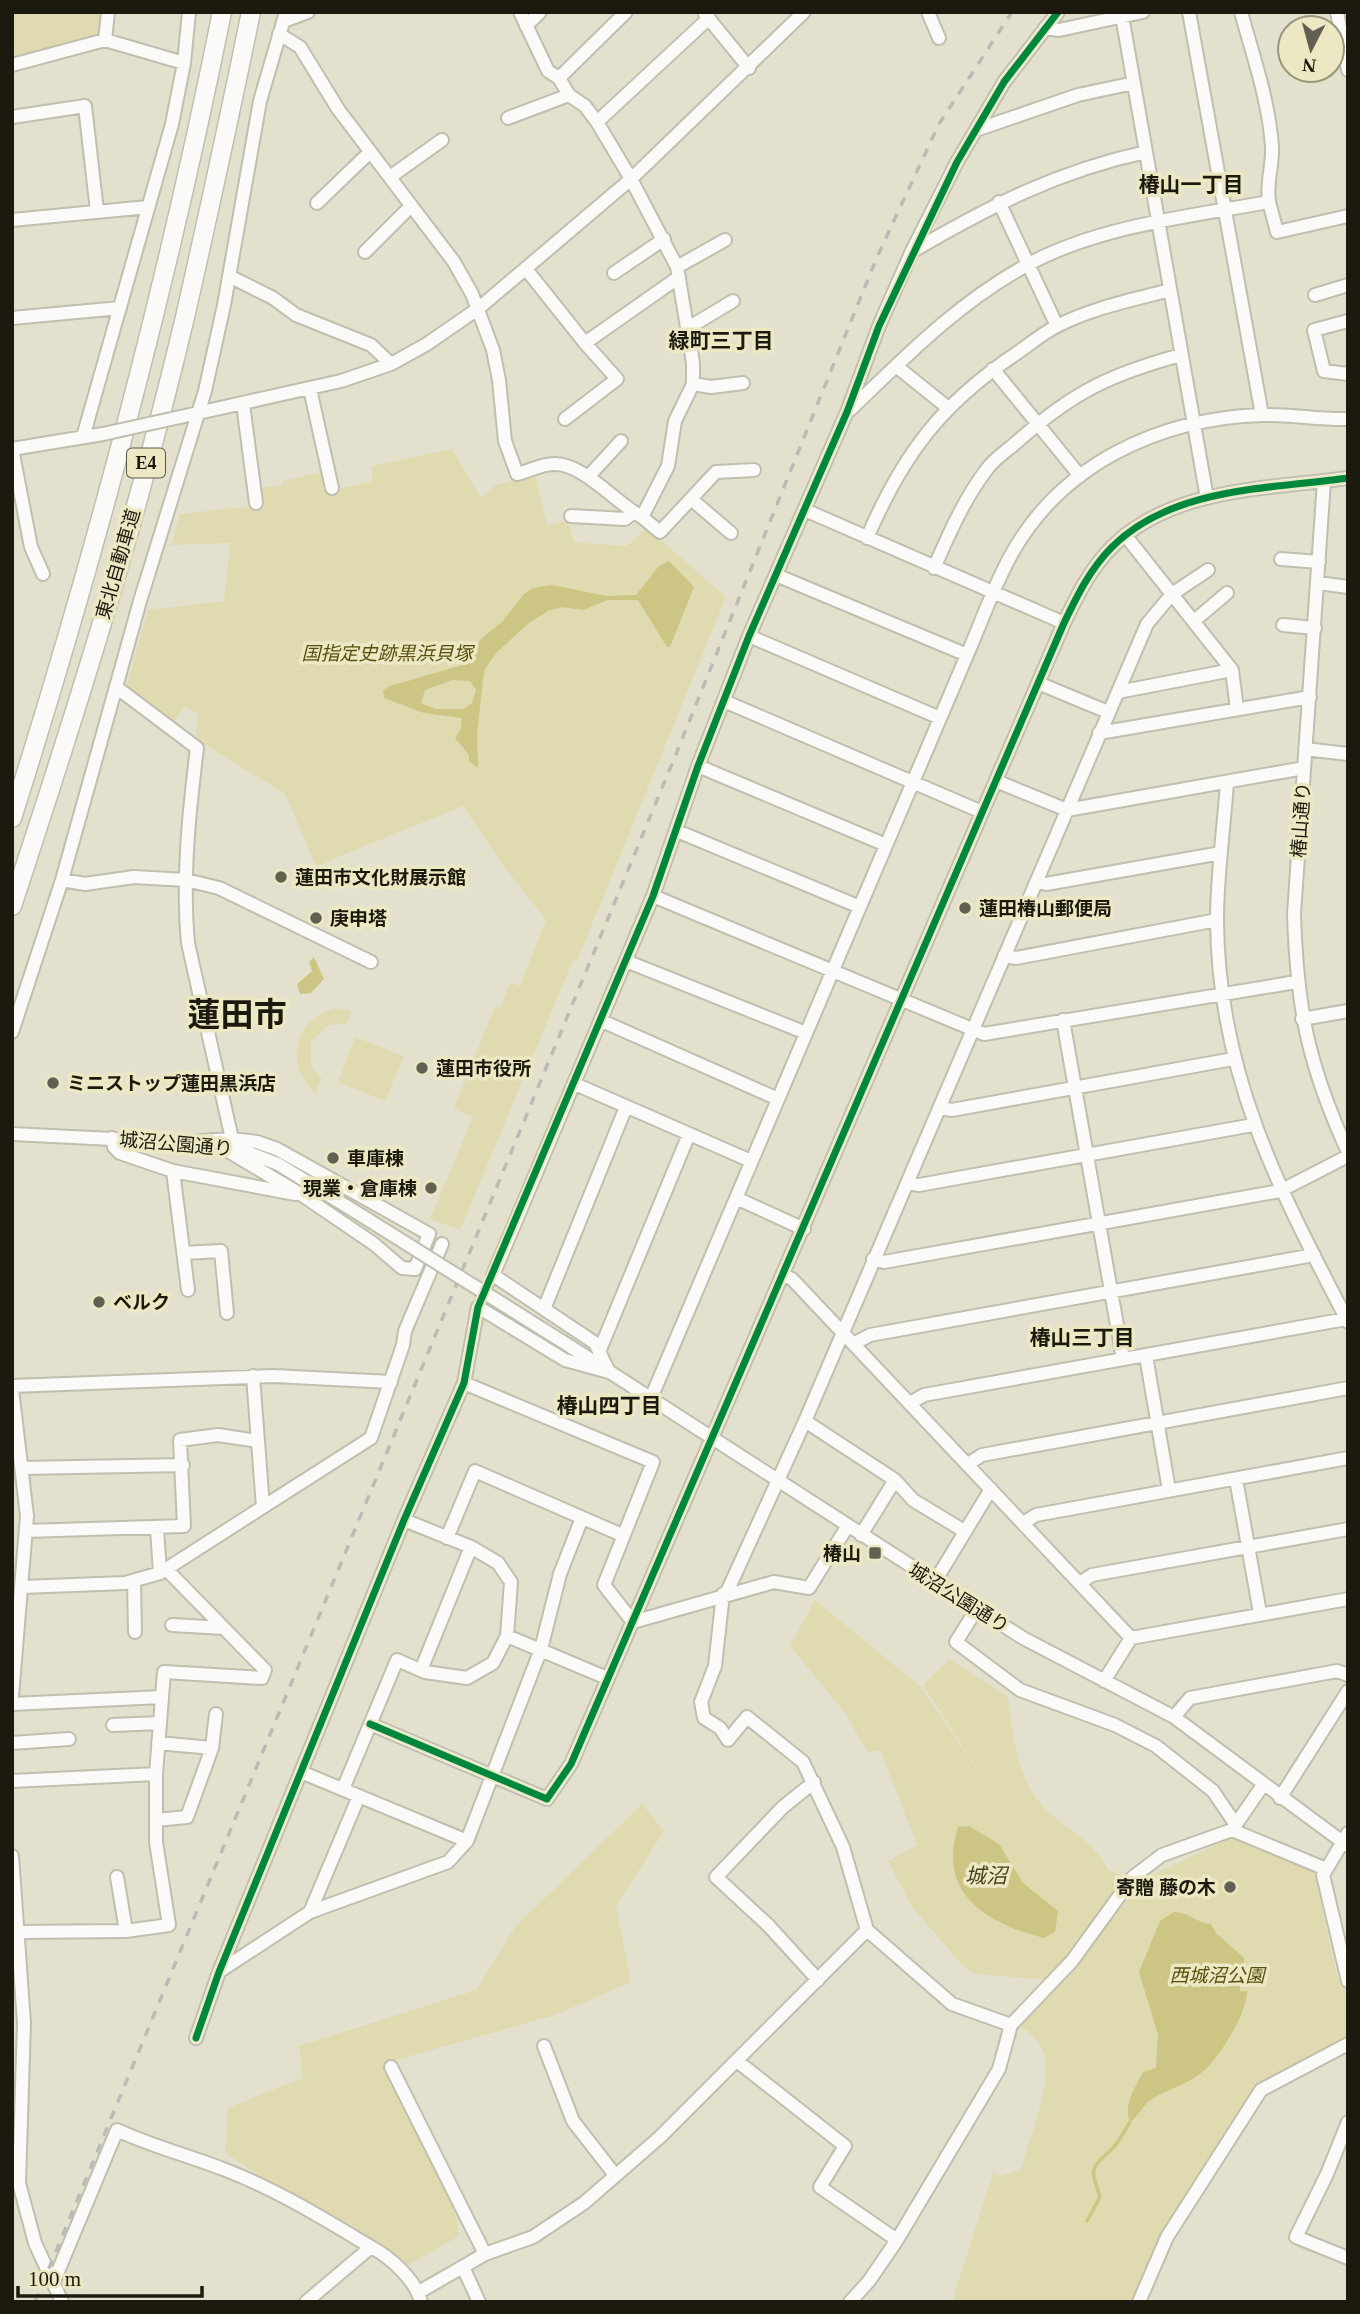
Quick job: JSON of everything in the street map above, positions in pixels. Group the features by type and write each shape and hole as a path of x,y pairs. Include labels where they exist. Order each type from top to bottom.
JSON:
{"highway":[{"name":"東北自動車道","path":"12,818 82,589 150,339 222,12"},
{"name":"東北自動車道","path":"12,906 69,733 135,505 184,319 251,12"}],"street":[{"path":"105,40 108,12"},
{"path":"83,437 172,124 184,63 189,12"},
{"path":"12,1032 62,880 116,687 199,413 229,276 260,101 279,34 285,17 308,12"},
{"path":"520,12 548,71 559,78 569,94 585,106 597,122 664,239 678,272 688,328 693,384 675,421 668,466 638,514 625,519 571,516"},
{"path":"526,26 540,12"},
{"path":"559,78 626,12"},
{"path":"928,12 939,38"},
{"path":"609,1372 595,1343 493,1275 653,896 698,765 749,636 847,412 879,326 912,251 1004,82 1058,12"},
{"path":"1045,28 1059,30 1143,12"},
{"path":"1189,12 1262,415"},
{"path":"1241,12 1268,113 1272,150 1267,185 1277,232 1348,216"},
{"path":"1337,12 1348,70"},
{"path":"597,122 706,15 749,68"},
{"path":"43,574 31,547 12,449 103,434 310,389 391,364 427,344 479,308 631,179 749,68 795,15"},
{"path":"1122,16 1207,498"},
{"path":"279,34 300,47 338,109 454,262 479,308 499,380 505,441 517,474 552,464 562,465 588,477 660,531 716,472 754,470"},
{"path":"12,65 105,40 184,63"},
{"path":"976,130 1078,95 1134,83"},
{"path":"508,118 569,94"},
{"path":"12,117 85,106 97,211"},
{"path":"390,177 442,140"},
{"path":"317,203 370,152"},
{"path":"912,251 999,202 1098,163 1146,152"},
{"path":"999,202 1057,326"},
{"path":"847,412 951,314 1028,264 1121,230 1269,202"},
{"path":"365,252 411,206"},
{"path":"12,220 148,207"},
{"path":"614,273 664,239"},
{"path":"585,343 725,240"},
{"path":"526,269 617,379 565,419"},
{"path":"229,276 273,298 296,315 370,345 391,364"},
{"path":"1315,295 1348,285"},
{"path":"867,538 904,465 947,407 993,369 1057,326 1111,306 1170,290"},
{"path":"688,328 733,301"},
{"path":"12,318 120,308"},
{"path":"1348,321 1314,330 1324,371 1348,374"},
{"path":"934,568 965,502 988,467 1069,399 1104,379 1181,355"},
{"path":"896,366 947,407"},
{"path":"993,369 1080,476"},
{"path":"693,384 711,387 743,383"},
{"path":"310,389 332,488"},
{"path":"243,404 256,503"},
{"path":"651,1398 967,655 1010,557 1027,530 1048,503 1080,476 1135,440 1193,424 1262,415 1348,419"},
{"path":"588,477 621,441"},
{"path":"370,1724 547,1799 571,1764 1064,623 1091,572 1125,535 1165,511 1207,498 1348,478"},
{"name":"椿山通り","path":"1324,481 1294,914 1297,982 1309,1052 1348,1154"},
{"path":"691,499 731,533"},
{"path":"805,510 1064,623"},
{"path":"1125,535 1232,670 1237,709"},
{"path":"1281,559 1319,562"},
{"path":"1011,2025 952,2004 867,1930 843,1847 803,1762 747,1717 729,1740 720,1728 704,1718 701,1702 715,1666 725,1593 805,1421 1147,624 1172,594 1208,570"},
{"path":"776,575 967,655"},
{"path":"1318,583 1348,587"},
{"path":"1194,621 1227,593"},
{"path":"1283,625 1315,628"},
{"path":"749,636 940,718"},
{"path":"1118,692 1232,670"},
{"path":"1038,683 1108,712"},
{"path":"116,687 197,747 186,833 188,943 232,1139"},
{"path":"1099,733 1310,697"},
{"path":"724,701 982,812"},
{"path":"1305,749 1348,754"},
{"path":"698,765 886,845"},
{"path":"996,780 1067,810 1304,768"},
{"path":"910,1403 924,1395 1347,1320 1280,1191 1253,1125 1233,1059 1222,993 1217,920 1227,782"},
{"path":"677,831 860,907"},
{"path":"1038,881 1046,884 1221,853"},
{"path":"62,880 85,884 134,877 186,880 219,888 371,962"},
{"path":"653,896 831,973 984,1034 1297,982"},
{"path":"1004,956 1016,958 1217,920"},
{"path":"626,961 806,1033"},
{"path":"1302,1019 1348,1011"},
{"path":"1063,1020 1123,1359"},
{"path":"602,1021 778,1099"},
{"path":"939,1108 951,1110 1233,1059"},
{"path":"575,1084 751,1161"},
{"path":"544,1309 626,1107"},
{"path":"907,1183 919,1185 1253,1125"},
{"name":"城沼公園通り","path":"12,1134 218,1145 254,1153 278,1164 651,1398 976,1610 1174,1717 1280,1798 1346,1840"},
{"path":"599,1352 689,1134"},
{"path":"112,1138 120,1153 173,1171 305,1197"},
{"path":"185,1142 232,1139 257,1142 277,1149 429,1234 415,1269 402,1268 374,1244 305,1197 218,1145"},
{"path":"873,1259 884,1262 1280,1191 1348,1154"},
{"path":"173,1171 188,1290"},
{"path":"736,1198 804,1229"},
{"path":"22,1587 91,1586 134,1581 163,1572 371,1438 405,1332 442,1244"},
{"path":"184,1253 221,1251 227,1313"},
{"path":"855,1343 870,1335 1314,1255"},
{"path":"784,1275 792,1279 855,1343 1132,1638"},
{"path":"196,2038 219,1972 404,1520 464,1383 478,1307 565,1360 609,1372"},
{"path":"1146,1356 1169,1490"},
{"path":"12,1696 22,1587 19,1551 26,1531 12,1387 253,1376 391,1382"},
{"path":"253,1376 263,1507"},
{"path":"464,1383 653,1462 604,1586 633,1622"},
{"path":"968,1464 982,1455 1348,1388"},
{"path":"805,1421 895,1480 913,1500 964,1531"},
{"path":"26,1531 184,1526 180,1440 218,1435 258,1441"},
{"path":"1023,1523 1036,1515 1348,1458"},
{"path":"19,1473 183,1465"},
{"path":"447,1538 475,1472 622,1535"},
{"path":"1236,1479 1260,1613"},
{"path":"861,1535 895,1480"},
{"path":"934,1583 991,1489"},
{"path":"219,1972 310,1912 448,1863 467,1842 541,1649 560,1574 582,1518"},
{"path":"343,1789 397,1660 421,1670 467,1678 493,1663 507,1636 511,1582 498,1563 471,1548 404,1520"},
{"path":"633,1622 725,1593 774,1581 809,1588 847,1527"},
{"path":"19,1932 126,1931 169,1925 156,1842 156,1774 164,1672 262,1678 264,1670 163,1572 157,1528"},
{"path":"1080,1584 1091,1575 1348,1529"},
{"path":"421,1670 471,1548"},
{"path":"134,1581 135,1632"},
{"path":"1104,1681 1132,1638 1348,1599"},
{"path":"976,1610 956,1642 1020,1690 1115,1725 1156,1745 1213,1791 1234,1827 1326,1869"},
{"path":"172,1625 223,1628"},
{"path":"507,1636 607,1678"},
{"path":"1174,1717 1190,1698 1337,1671 1348,1675"},
{"path":"1280,1798 1348,1691"},
{"path":"12,1704 162,1697"},
{"path":"156,1820 187,1817 212,1748 216,1714"},
{"path":"113,1725 160,1723"},
{"path":"12,1743 69,1739"},
{"path":"158,1743 212,1748"},
{"path":"301,1772 467,1842"},
{"path":"12,1781 156,1774"},
{"path":"814,1782 783,1807 716,1877 768,1925 818,1980"},
{"path":"850,2302 869,2281 897,2239 999,2069 1011,2025 1072,1961 1133,1877 1162,1855 1234,1827 1263,1785"},
{"path":"310,1912 359,1796"},
{"path":"1346,1840 1326,1869 1324,1882 1348,1981"},
{"path":"12,1856 24,2023 19,2183 29,2226 62,2302"},
{"path":"117,1877 126,1931"},
{"path":"54,2281 117,2130 152,2146 224,2169 293,2203 386,2255 420,2297 485,2254 533,2237 584,2203 660,2137 867,1930"},
{"path":"1139,2302 1167,2237 1261,2090 1348,2044"},
{"path":"544,2046 573,2121 615,2175"},
{"path":"737,2061 845,2146 820,2187 897,2239"},
{"path":"391,2067 485,2254"},
{"path":"1348,2122 1327,2174 1296,2237 1348,2258"},
{"path":"306,2302 370,2247"},
{"path":"463,2267 479,2302"}],"green space":[{"path":"12,12 105,12 102,34 15,60"},
{"name":"国指定史跡黒浜貝塚","path":"452,449 481,498 496,485 535,474 547,525 568,521 574,542 627,546 647,528 726,597 577,961 574,958 460,1230 430,1219 473,1117 454,1108 495,1006 501,1008 510,982 520,986 546,920 505,868 463,806 316,866 285,794 196,739 198,714 184,706 173,723 126,688 148,610 224,601 230,543 171,545 180,514 254,506 259,488 283,485 283,481 323,472 329,491 373,481 371,466"},
{"path":"336,1008 352,1011 347,1024 328,1025 311,1042 311,1066 322,1079 315,1093 299,1069 298,1044 302,1032 310,1022"},
{"path":"355,1037 404,1056 385,1101 338,1082"},
{"path":"815,1600 921,1687 991,1790 923,1685 949,1659 1007,1696 1017,1752 1032,1792 1049,1812 1092,1847 1108,1870 1120,1875 1126,1882 1047,1980 974,1974 964,1967 912,1907 888,1861 917,1845 880,1750 868,1753 845,1713 790,1646"},
{"path":"642,1804 664,1831 616,1906 631,1982 555,2015 382,2064 423,2147 452,2192 459,2236 403,2268 225,2153 228,2108 303,2078 299,2046 476,1990 515,1927"},
{"name":"西城沼公園","path":"1228,1839 1238,1839 1314,1872 1337,1976 1348,1997 1348,2036 1257,2086 1160,2238 1134,2302 952,2302 993,2172 1001,2176 1021,2169 1041,2102 1046,2075 1045,2056 1036,2040 1017,2025 1039,2006 1144,1879"}],"water":[{"path":"669,561 694,587 670,647 667,647 638,600 608,600 583,610 562,607 548,611 529,623 497,652 485,669 483,679 477,735 478,768 469,761 469,755 455,738 461,729 462,718 424,713 384,698 383,691 387,687 459,666 482,638 502,622 524,594 533,588 552,585 607,596 636,595 659,566","holes":["453,680 470,681 476,690 472,703 464,709 436,709 421,703 425,690"]},
{"path":"314,957 324,979 311,993 300,994 297,984 312,971 309,962"},
{"name":"城沼","path":"969,1826 999,1844 1023,1883 1058,1911 1055,1932 1044,1938 1023,1932 986,1914 972,1902 961,1888 954,1871 953,1850 958,1827"},
{"path":"1174,1912 1211,1924 1216,1933 1244,1958 1245,1979 1240,1979 1240,1991 1247,1991 1246,2000 1231,2036 1207,2068 1189,2081 1149,2101 1130,2122 1128,2109 1134,2090 1143,2072 1156,2068 1158,2035 1139,1972 1160,1921"}],"waterway":[{"path":"1087,2221 1100,2197 1094,2175 1095,2166 1116,2144 1130,2122"}],"tunnel":[{"path":"478,1307 493,1275"}],"railway":[{"path":"35,2302 674,759 877,257 939,124 1012,12"}],"cycle path":[{"path":"196,2038 219,1972 404,1520 464,1383 478,1307 653,896 698,766 749,636 847,412 879,326 957,162 1004,82 1058,12"},
{"path":"370,1724 547,1799 571,1764 1064,623 1085,583 1112,547 1136,527 1163,512 1223,494 1348,478"}],"place":[{"name":"蓮田市文化財展示館","path":"281,877"},
{"name":"蓮田椿山郵便局","path":"965,908"},
{"name":"庚申塔","path":"316,918"},
{"name":"蓮田市役所","path":"422,1068"},
{"name":"ミニストップ蓮田黒浜店","path":"53,1083"},
{"name":"車庫棟","path":"333,1158"},
{"name":"現業・倉庫棟","path":"431,1188"},
{"name":"ベルク","path":"99,1302"},
{"name":"椿山","path":"875,1553"},
{"name":"寄贈 藤の木","path":"1230,1887"}],"district":[{"name":"椿山一丁目","path":"1191,185"},
{"name":"緑町三丁目","path":"721,341"},
{"name":"蓮田市","path":"237,1015"},
{"name":"椿山三丁目","path":"1082,1338"},
{"name":"椿山四丁目","path":"609,1406"}]}
